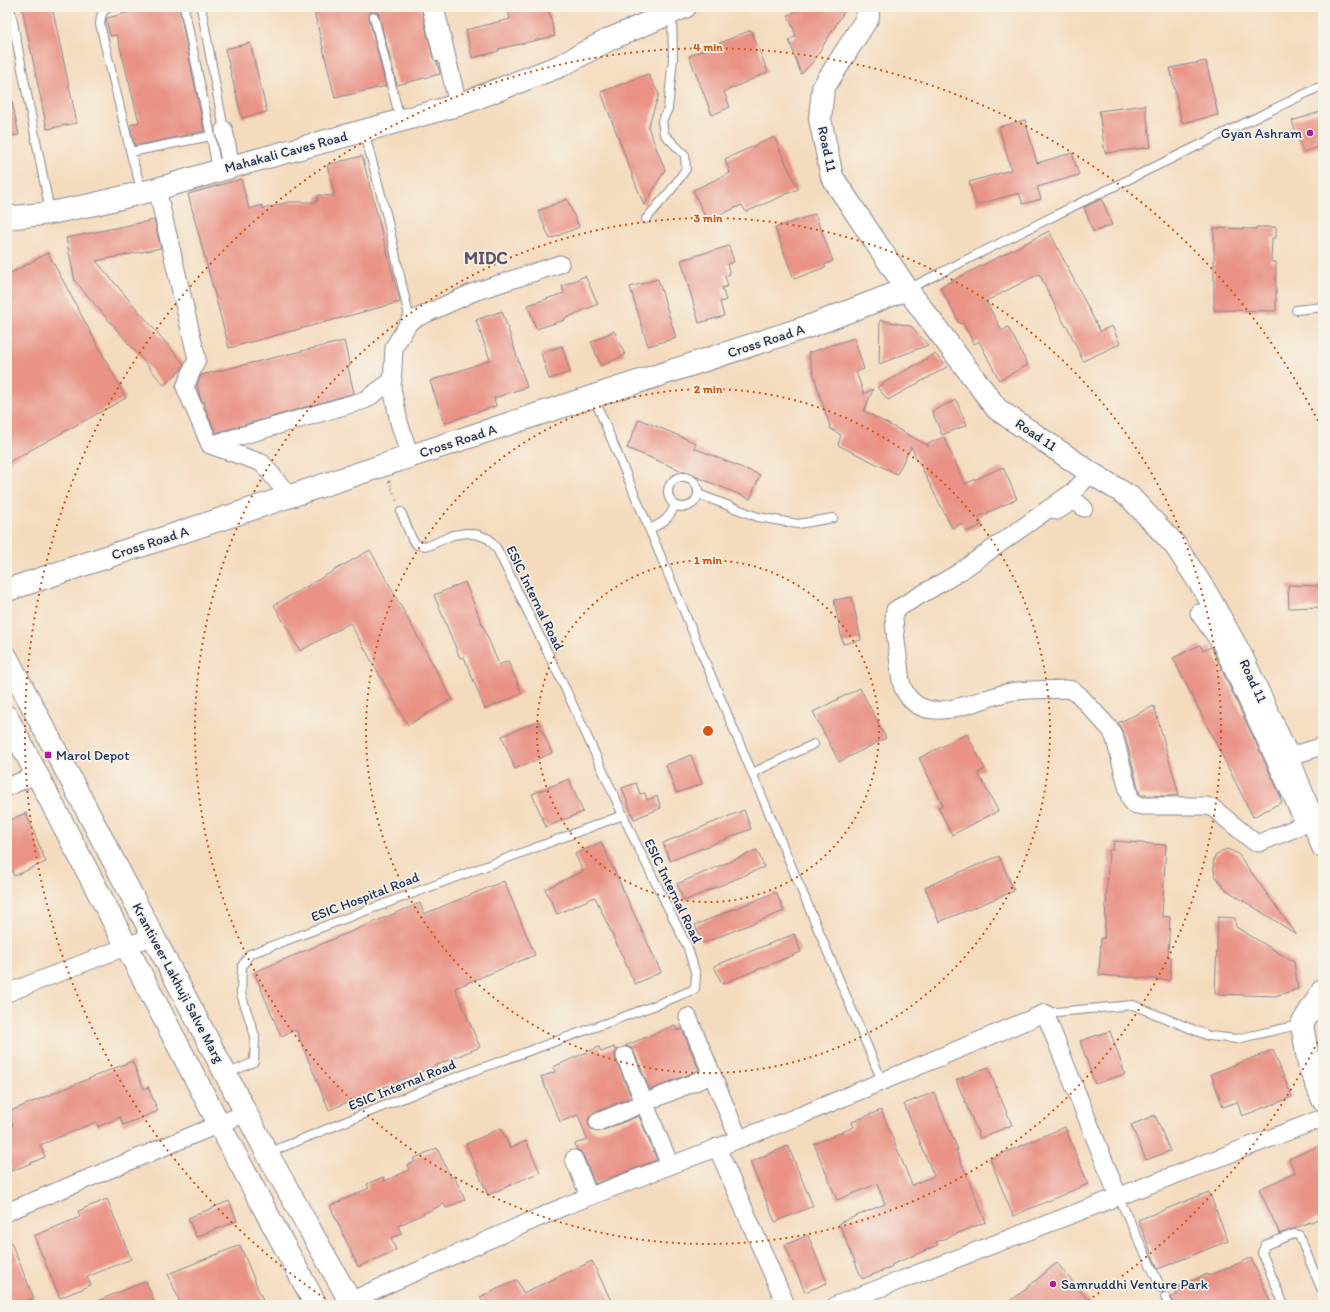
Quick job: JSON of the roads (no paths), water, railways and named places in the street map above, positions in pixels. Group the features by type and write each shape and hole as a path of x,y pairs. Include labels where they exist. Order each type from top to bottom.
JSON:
{"street":[{"name":"Road 11","path":"868,7 868,17 823,88 820,120 832,177 908,289 997,409 1091,473 1130,497 1175,545 1207,594 1241,655 1288,757 1323,847"},
{"path":"430,10 458,105"},
{"name":"Mahakali Caves Road","path":"7,218 95,204 458,105 560,66 610,40 678,10"},
{"path":"218,133 224,169"},
{"path":"150,190 197,359 185,387 210,445 262,463 290,496"},
{"path":"410,457 399,422 392,388 394,347 410,321 474,292 560,264"},
{"name":"Cross Road A","path":"7,590 290,496 813,326 908,289"},
{"path":"210,445 365,400 393,380"},
{"path":"1091,473 1074,491 957,574 897,608 893,612 902,686 911,700 924,709 934,711 946,710 1011,692 1065,689 1072,690 1079,695 1111,730 1115,739 1130,798 1134,804 1142,806 1207,806 1213,808 1250,839 1259,843 1314,822 1221,644 1199,613"},
{"path":"957,574 961,579 967,576 1068,503 1074,502 1084,508"},
{"name":"Krantiveer Lakhuji Salve Marg","path":"7,658 348,1304"},
{"name":"Krantiveer Lakhuji Salve Marg","path":"7,717 36,775 128,946 219,1124 316,1305"},
{"path":"1288,757 1323,746"},
{"path":"7,787 36,775"},
{"path":"7,993 153,936"},
{"path":"1323,990 1302,1024 1316,1063 1323,1100"},
{"path":"348,1304 565,1206 802,1115 1045,1013 1118,1196"},
{"path":"688,1017 738,1139"},
{"path":"625,1056 670,1165"},
{"path":"598,1122 712,1075"},
{"path":"7,1212 246,1113"},
{"path":"836,1305 1323,1118"},
{"path":"718,1147 786,1305"},
{"path":"574,1159 589,1196"}],"lane":[{"path":"10,7 50,212"},
{"path":"112,7 107,8 101,14 100,24 131,152 150,190"},
{"path":"184,7 218,133"},
{"path":"201,7 218,133"},
{"path":"430,10 438,57"},
{"path":"646,219 671,190 686,169 685,155 664,134 662,121 668,109 678,10"},
{"path":"374,17 401,120"},
{"path":"908,289 1069,208 1281,105 1317,88 1323,87"},
{"path":"363,131 387,217 410,321"},
{"path":"131,152 218,133"},
{"path":"1296,310 1323,307"},
{"path":"593,397 882,1081"},
{"path":"678,478 688,478 693,480 696,484 698,494 696,499 684,507 675,504 669,497 668,488 673,480 678,478"},
{"path":"698,494 758,517 798,524 833,518"},
{"path":"649,529 661,524 672,511 675,504"},
{"name":"ESIC Internal Road","path":"267,1153 443,1082 656,1006 696,989 696,975 688,948 623,814 566,690 497,549 489,539 479,535 467,533 454,535 428,546 417,545 412,539 401,512"},
{"path":"752,773 814,744"},
{"name":"ESIC Hospital Road","path":"226,1074 254,1062 255,1036 241,994 242,966 250,954 623,814"},
{"path":"1045,1013 1134,1005 1209,1036 1238,1039 1302,1024"},
{"path":"1118,1196 1161,1288"},
{"path":"1284,1305 1262,1253 1264,1245 1294,1234 1299,1235 1323,1293"},
{"path":"1165,1297 1169,1305"}],"place":[{"name":"Gyan Ashram","path":"1310,133"},
{"name":"Marol Depot","path":"48,755"},
{"name":"Samruddhi Venture Park","path":"1053,1284"}],"district":[{"name":"MIDC","path":"486,258"}]}
